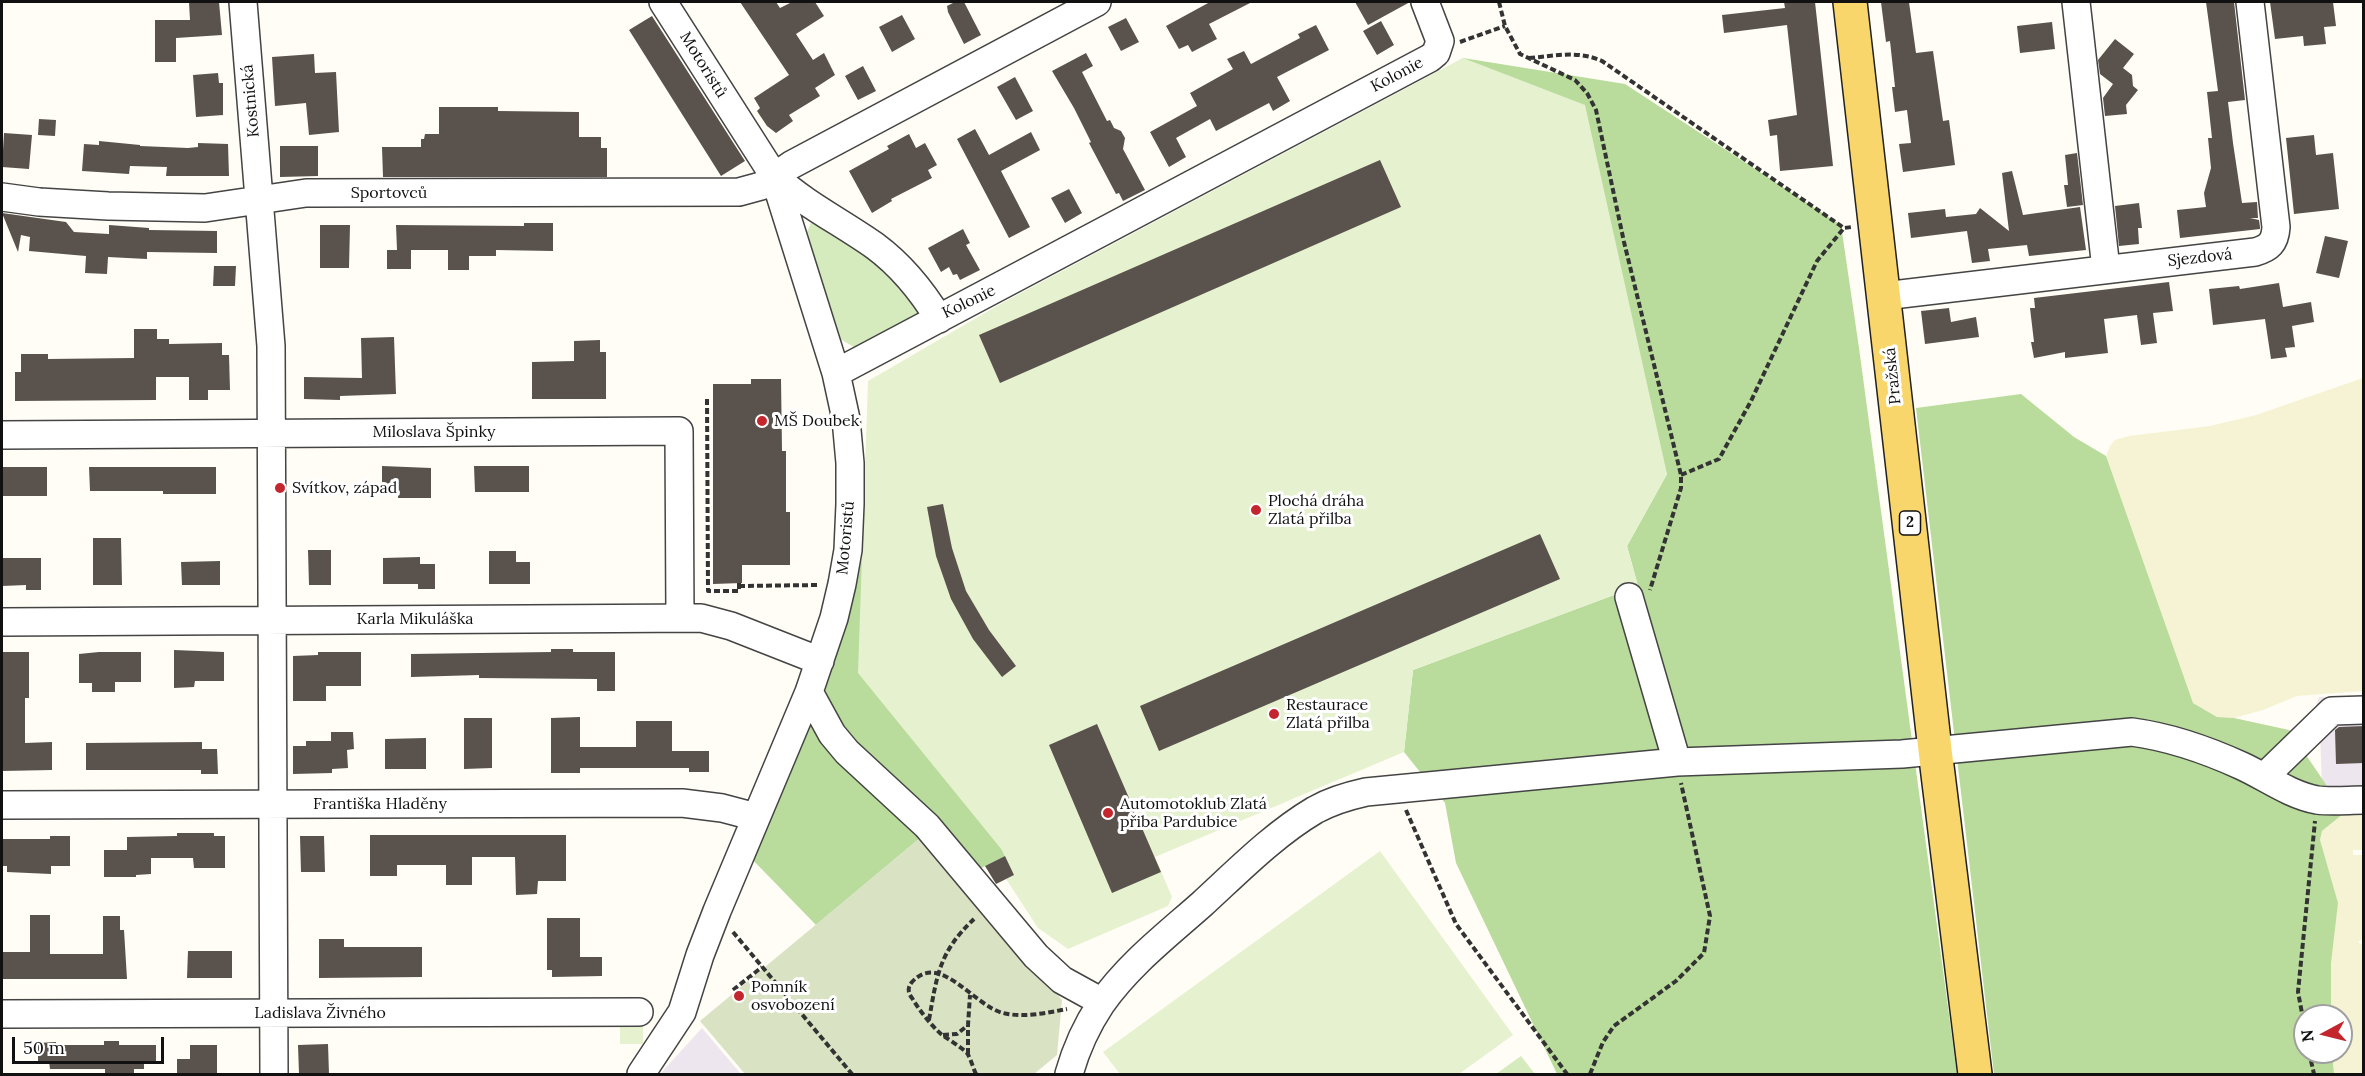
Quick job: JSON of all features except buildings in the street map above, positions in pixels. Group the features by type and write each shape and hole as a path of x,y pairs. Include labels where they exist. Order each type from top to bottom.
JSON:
{"main road":[{"name":"Pražská","path":"1850,2 1860,226 1884,296 1935,750"},
{"name":"2","path":"1935,750 1976,1074"}],"street":[{"name":"Kostnická","path":"243,2 271,346 274,1074"},
{"name":"Motoristů","path":"641,1074 682,1012 699,955 820,661 834,618 848,550 850,463 846,419 836,373 774,176 663,2"},
{"path":"774,176 1097,2"},
{"name":"Kolonie","path":"774,176 802,201 874,246 895,263 917,286 939,319 1430,58 1436,53 1440,41 1425,2"},
{"path":"2076,2 2106,269"},
{"name":"Sjezdová","path":"1884,296 2255,252 2271,245 2275,238 2276,227 2250,2"},
{"name":"Sportovců","path":"2,197 39,202 175,208 224,206 306,193 740,192 761,186 774,176"},
{"path":"836,373 939,319"},
{"name":"Miloslava Špinky","path":"2,435 679,431 680,618"},
{"path":"1639,596 1677,762"},
{"name":"Karla Mikuláška","path":"2,622 680,618 715,621 820,661"},
{"path":"809,692 832,735 847,752 927,826 1036,956 1062,980 1102,1002"},
{"path":"2264,777 2332,711 2364,710"},
{"path":"1069,1074 1086,1029 1102,1002 1144,955 1268,844 1316,809 1341,798 1393,788 1677,762 1902,754 2132,732 2156,735 2190,746 2240,765 2286,788 2317,800 2364,800"},
{"name":"Františka Hladěny","path":"2,805 682,803 722,808 756,817"},
{"name":"Ladislava Živného","path":"2,1014 639,1012"}],"path":[{"path":"1499,2 1504,26 1520,54 1575,80 1587,93 1596,110 1624,242 1681,475 1681,488 1639,596"},
{"path":"1467,40 1504,26"},
{"path":"1528,58 1575,54 1588,55 1602,61 1860,226 1817,261 1751,401 1719,459 1681,475"},
{"path":"706,399 708,591 739,591 739,585 829,585"},
{"path":"1590,1074 1603,1042 1614,1026 1676,981 1704,953 1710,916 1688,825 1677,762"},
{"path":"2300,1004 2298,993 2317,800"},
{"path":"1412,820 1456,924 1567,1074"},
{"path":"717,911 852,1074"},
{"path":"929,1021 938,974 952,941 974,919"},
{"path":"733,990 746,976 762,967"},
{"path":"968,1055 929,1021 908,993 914,980 925,974 938,974 955,980 970,995 989,1008 1004,1014 1039,1014 1067,1009"},
{"path":"970,995 968,1055 976,1074"},
{"path":"942,1034 952,1036 968,1025"}],"shaded area":[{"path":"2363,378 2363,691 2297,696 2263,710 2234,718 2217,717 2193,703 2181,675 2109,467 2106,456 2110,446 2115,440 2129,436 2210,426 2256,415"},
{"path":"2363,696 2363,785 2322,787 2320,733 2311,722 2319,697"},
{"path":"2363,811 2363,850 2353,850 2353,855 2364,855 2363,939 2358,942 2364,946 2363,1074 2334,1074 2333,1064 2353,1064 2353,1004 2331,1004 2331,963 2320,840 2322,831 2342,814"},
{"path":"702,1028 741,1074 660,1074"}],"green space":[{"path":"1463,58 1625,84 1841,225 1957,1074 1557,1074 1456,863 1445,803 1404,752 1413,670 1638,586 1627,546 1667,474 1443,70"},
{"name":"Plochá dráha Zlatá přilba","path":"1463,58 1585,105 1667,474 1627,546 1638,586 1413,670 1404,752 1155,857 1172,897 1168,906 1068,949 1038,928 1006,879 1014,875 1002,850 858,673 868,381 1002,303"},
{"path":"812,221 878,265 898,283 920,311 918,318 859,350 840,339 805,236"},
{"path":"2021,394 2074,437 2106,456 2193,703 2217,717 2234,718 2289,730 2344,811 2322,831 2320,840 2338,903 2331,963 2331,1004 2293,1004 2293,1064 2333,1064 2334,1074 1994,1074 1916,408"},
{"path":"862,559 964,765 1005,856 975,871 926,833 816,925 749,856 849,612"},
{"path":"926,833 1062,1000 1057,1055 1034,1074 745,1074 700,1021"},
{"path":"1380,851 1513,1035 1459,1074 1120,1074 1103,1052"},
{"path":"620,1006 643,1006 643,1044 620,1044"},
{"path":"1521,1056 1535,1074 1496,1074"}],"place":[{"name":"MŠ Doubek","path":"762,421"},
{"name":"Svítkov, západ","path":"280,488"},
{"name":"Plochá dráha Zlatá přilba","path":"1256,510"},
{"name":"Restaurace Zlatá přilba","path":"1274,714"},
{"name":"Automotoklub Zlatá přiba Pardubice","path":"1108,813"},
{"name":"Pomník osvobození","path":"739,996"}]}
